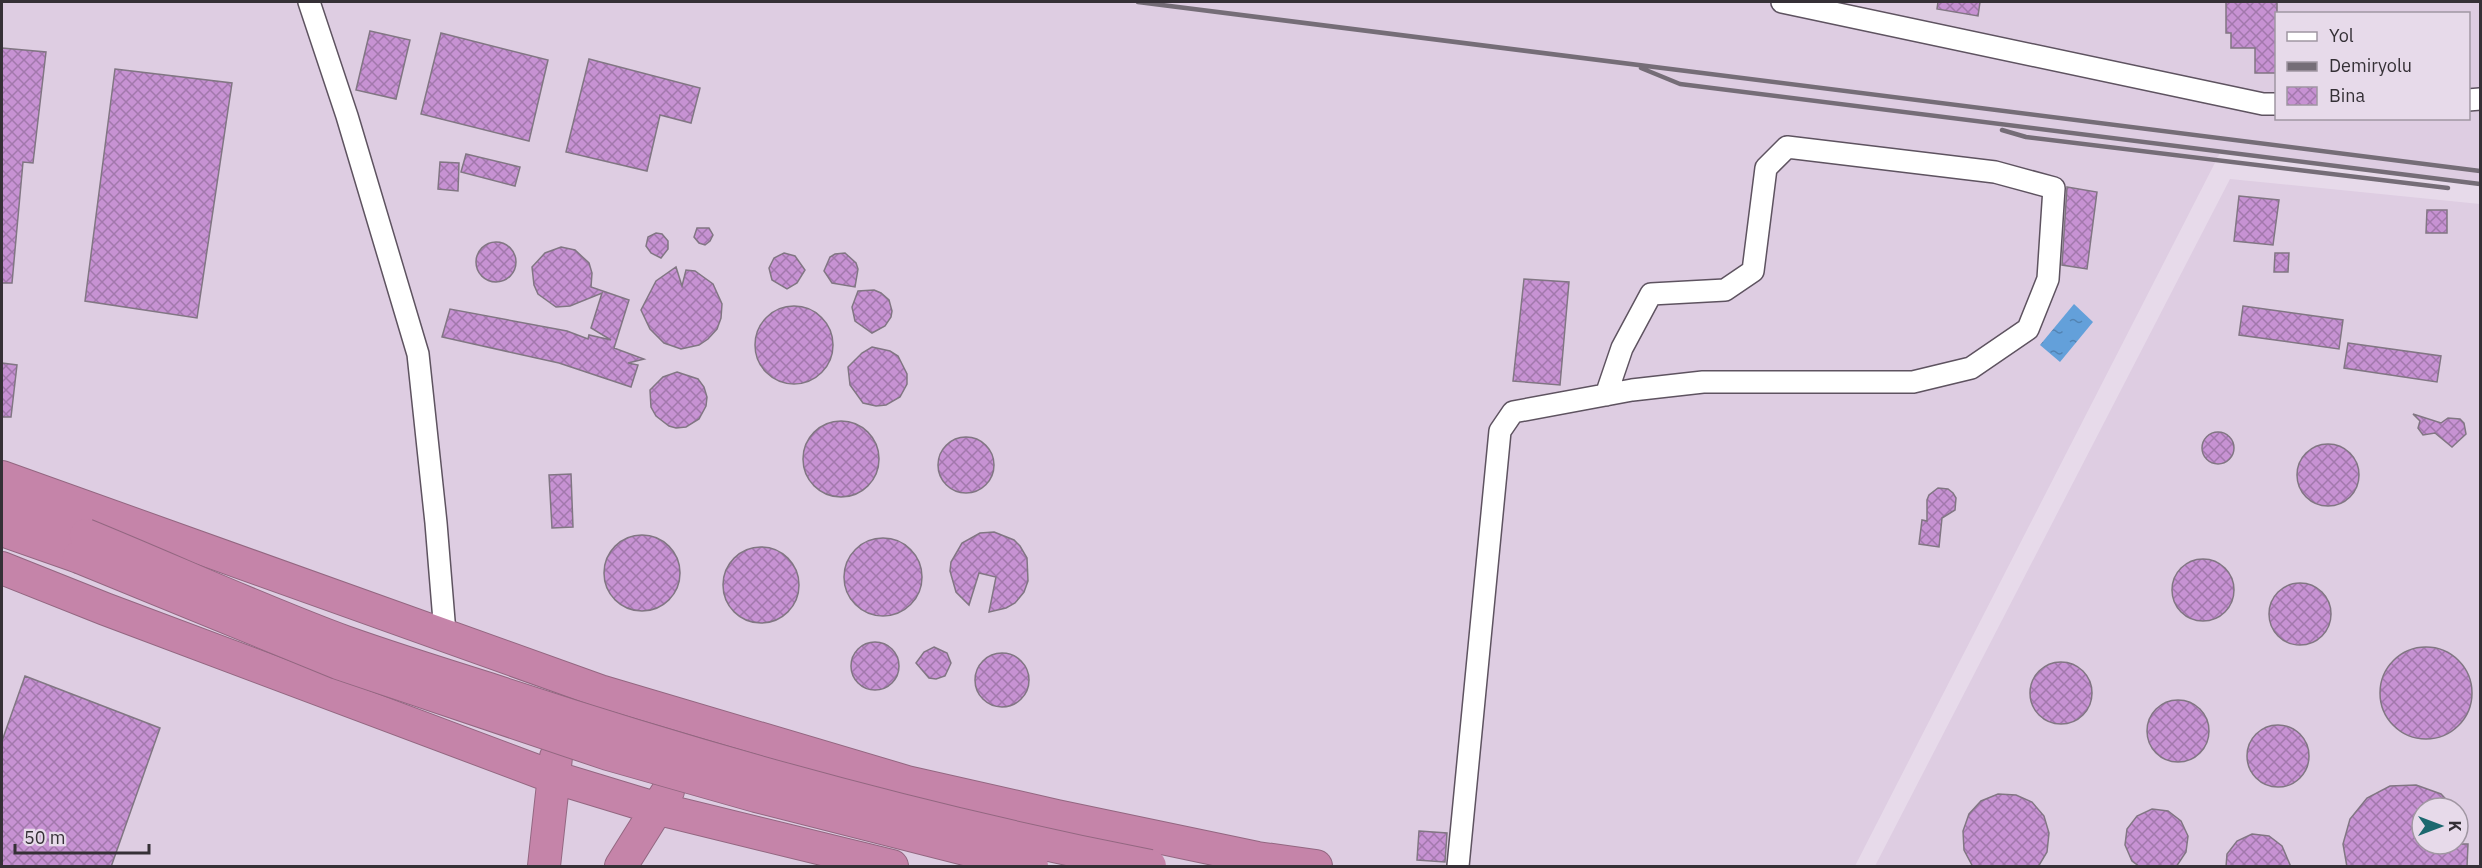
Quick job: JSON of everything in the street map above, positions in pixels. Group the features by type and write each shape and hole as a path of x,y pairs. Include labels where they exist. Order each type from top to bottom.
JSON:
{"highway":[{"path":"2,477 445,633 600,691 686,717 907,782 1257,858 1316,867"},
{"path":"2,506 82,546 338,663 608,754 756,796 1032,867"},
{"path":"2,531 82,546 344,641 616,732 760,773 911,812 1056,848 1150,867"},
{"path":"2,568 105,609 553,777 655,808 892,867"},
{"path":"544,867 557,749 577,711 600,691"},
{"path":"621,867 655,808 672,786 684,745 686,717"}],"street":[{"path":"309,2 347,116 418,354 445,633"},
{"path":"1782,2 2179,87 2263,104 2275,104"},
{"path":"1458,867 1500,431 1513,412 1606,395 1703,382 1913,382 1971,368 2028,329 2049,279 2054,188 1995,172 1787,147 1766,168 1753,271 1725,290 1651,294 1622,348 1606,395"}],"shaded area":[{"path":"2,2 2480,2 2480,184 2220,153 1855,866 2,866"},
{"path":"2230,179 2480,204 2480,866 1875,866"}],"water":[{"path":"2074,304 2093,322 2060,362 2040,345"}],"building":[{"path":"1938,2 1980,2 1978,16 1937,9"},
{"path":"2226,2 2277,2 2275,73 2255,73 2255,48 2231,48 2231,33 2226,33"},
{"path":"370,31 410,40 396,99 356,90"},
{"path":"441,33 548,60 529,141 421,114"},
{"path":"2,48 46,52 33,163 23,162 12,283 2,283"},
{"path":"589,59 700,88 691,123 660,115 647,171 566,152"},
{"path":"115,69 232,83 197,318 85,301"},
{"path":"466,154 520,167 515,186 461,172"},
{"path":"440,162 459,163 458,191 438,189"},
{"path":"2067,187 2097,192 2087,269 2062,265"},
{"path":"2239,196 2279,200 2273,245 2234,241"},
{"path":"2427,210 2447,210 2447,233 2426,233"},
{"path":"697,228 709,228 713,235 705,245 699,243 694,237"},
{"path":"656,233 662,234 668,241 668,249 661,258 651,253 646,246 648,237"},
{"path":"496,242 504,243 510,248 515,254 515,270 510,276 504,281 496,282 488,281 482,276 477,270 476,262 477,254 482,248 488,243"},
{"path":"561,247 575,250 589,263 592,273 591,287 629,300 614,348 644,359 628,363 638,365 631,387 559,363 442,337 450,309 567,331 588,339 589,335 611,340 591,328 602,293 570,306 556,307 538,294 534,285 532,267 545,253"},
{"path":"784,253 795,256 805,270 797,283 787,289 772,280 769,268 774,258"},
{"path":"845,253 856,263 858,269 855,287 832,283 824,271 830,257"},
{"path":"2275,253 2289,253 2288,272 2274,272"},
{"path":"676,267 682,286 686,270 695,271 713,284 722,304 717,329 708,339 699,345 681,349 664,343 650,329 641,310 656,281"},
{"path":"1524,279 1569,282 1560,385 1513,381"},
{"path":"874,290 889,300 892,311 885,326 872,333 855,321 852,307 858,291"},
{"path":"794,306 809,309 822,317 830,330 833,345 830,360 822,373 809,381 794,384 779,381 766,373 758,360 755,345 758,330 766,317 779,309"},
{"path":"2243,306 2343,320 2339,349 2239,335"},
{"path":"2348,343 2441,356 2437,382 2344,368"},
{"path":"872,347 890,351 898,356 907,374 907,384 900,397 886,405 876,406 863,403 850,385 848,367"},
{"path":"2,363 17,365 11,417 2,417"},
{"path":"677,372 698,379 707,397 706,406 699,419 686,427 676,428 669,426 656,416 651,407 650,390 663,377"},
{"path":"2413,414 2441,423 2448,418 2460,419 2464,423 2466,434 2452,447 2435,433 2423,435 2418,428 2420,421"},
{"path":"849,421 862,427 873,438 879,451 877,474 862,491 849,497 833,497 820,491 805,474 803,451 809,438 826,423"},
{"path":"2218,432 2230,436 2234,448 2230,460 2218,464 2206,460 2202,448 2206,436"},
{"path":"960,437 972,437 982,441 990,449 994,465 990,481 982,489 972,493 960,493 950,489 942,481 938,471 938,459 942,449 950,441"},
{"path":"2328,444 2340,446 2350,453 2357,463 2359,475 2357,487 2350,497 2340,504 2328,506 2316,504 2306,497 2299,487 2297,475 2299,463 2306,453 2316,446"},
{"path":"571,474 573,527 552,528 549,475"},
{"path":"1938,488 1948,489 1953,493 1956,498 1955,510 1942,518 1939,547 1919,544 1922,520 1927,521 1927,500 1929,495"},
{"path":"994,532 1014,540 1020,546 1027,558 1028,581 1024,592 1015,603 989,612 996,577 979,573 969,605 956,592 950,571 951,562 962,543 980,533"},
{"path":"642,535 657,538 669,546 677,558 680,573 677,588 669,600 657,608 642,611 627,608 615,600 607,588 604,573 607,558 615,546 627,538"},
{"path":"883,538 898,541 910,550 919,562 922,577 919,592 910,604 898,613 883,616 868,613 856,604 847,592 844,577 847,562 856,550 868,541"},
{"path":"754,547 768,547 782,553 793,564 799,578 796,600 788,612 768,623 754,623 740,617 729,606 723,592 723,578 729,564 740,553"},
{"path":"2203,559 2215,561 2225,568 2232,578 2234,590 2232,602 2225,612 2215,619 2203,621 2191,619 2181,612 2174,602 2172,590 2174,578 2181,568 2191,561"},
{"path":"2300,583 2312,585 2322,592 2329,602 2331,614 2329,626 2322,636 2312,643 2300,645 2288,643 2278,636 2271,626 2269,614 2271,602 2278,592 2288,585"},
{"path":"875,642 892,649 899,666 892,683 875,690 858,683 851,666 858,649"},
{"path":"934,647 947,653 951,663 945,676 936,679 929,678 916,663 924,652"},
{"path":"2426,647 2444,650 2459,660 2469,675 2472,693 2469,711 2459,726 2444,736 2426,739 2408,736 2393,726 2383,711 2380,693 2383,675 2393,660 2408,650"},
{"path":"1002,653 1012,655 1021,661 1027,670 1029,680 1027,690 1021,699 1012,705 1002,707 992,705 983,699 977,690 975,680 977,670 983,661 992,655"},
{"path":"2061,662 2073,664 2083,671 2090,681 2092,693 2090,705 2083,715 2073,722 2061,724 2049,722 2039,715 2032,705 2030,693 2032,681 2039,671 2049,664"},
{"path":"25,676 160,728 111,867 2,867 2,741"},
{"path":"2178,700 2190,702 2200,709 2207,719 2209,731 2207,743 2200,753 2190,760 2178,762 2166,760 2156,753 2149,743 2147,731 2149,719 2156,709 2166,702"},
{"path":"2278,725 2290,727 2300,734 2307,744 2309,756 2307,768 2300,778 2290,785 2278,787 2266,785 2256,778 2249,768 2247,756 2249,744 2256,734 2266,727"},
{"path":"2416,785 2443,796 2410,796 2410,856 2467,856 2467,867 2347,867 2343,844 2350,819 2367,798 2390,786"},
{"path":"1998,794 2016,795 2032,802 2044,816 2049,833 2047,852 2038,867 1973,867 1964,850 1963,831 1969,814 1981,801"},
{"path":"2152,809 2168,811 2181,821 2188,836 2186,852 2176,867 2140,867 2132,861 2125,845 2127,829 2137,816"},
{"path":"1419,831 1447,833 1445,862 1417,860"},
{"path":"2252,834 2269,836 2282,846 2291,867 2226,867 2227,854 2237,841"}],"railway":[{"path":"1138,2 2480,171"},
{"path":"1641,68 1680,84 2480,184"},
{"path":"2002,130 2026,137 2448,188"}]}
